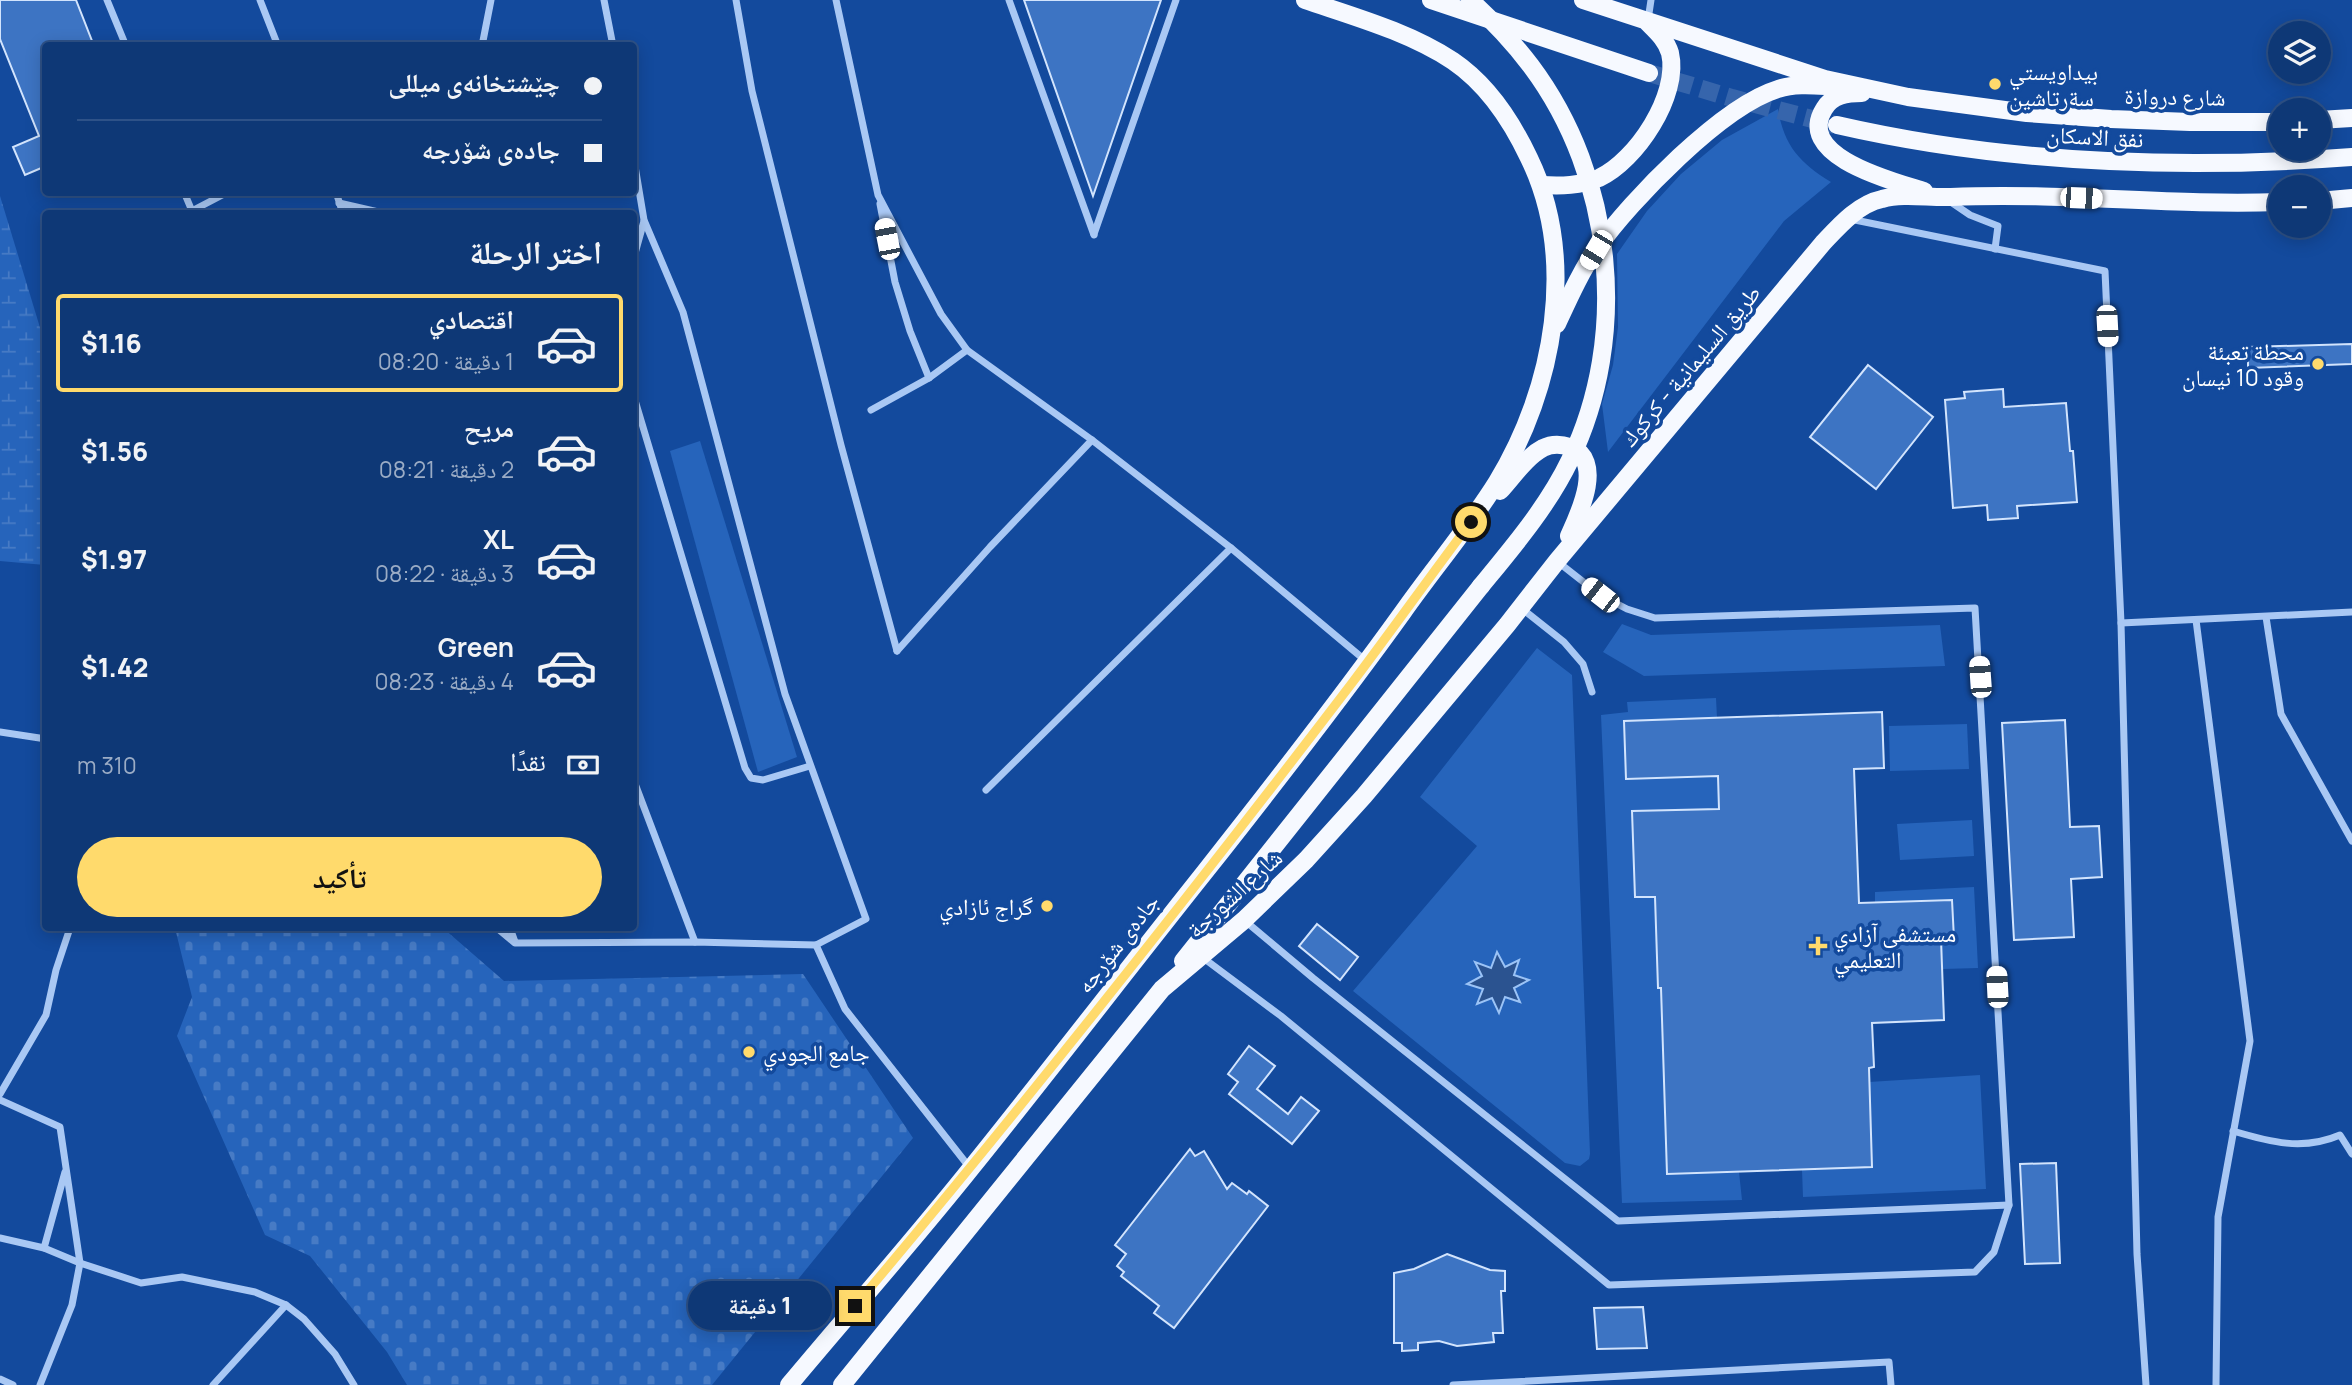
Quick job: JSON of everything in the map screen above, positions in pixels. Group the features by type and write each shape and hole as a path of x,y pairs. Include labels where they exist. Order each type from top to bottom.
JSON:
{"main road":[{"path":"1305,0 1397,33 1435,51 1465,70 1500,110 1524,148 1541,185 1551,226 1554,257 1554,302 1549,343 1540,385 1524,431 1497,482 1471,522"},
{"path":"1431,0 1649,73"},
{"path":"1162,989 1525,530 1570,460 1586,419 1605,340 1604,257 1597,215 1567,125 1532,67 1470,0"},
{"path":"1584,0 1860,88"},
{"path":"1541,185 1578,185 1601,177 1626,159 1644,137 1664,100 1671,64 1666,45 1647,22"},
{"path":"1549,343 1578,280 1611,230 1667,169 1707,134 1746,105 1782,87 1806,85 1860,88"},
{"name":"شارع دروازة","path":"1860,88 2027,113 2190,122 2268,122"},
{"path":"1908,97 1859,93 1837,97 1828,103 1822,112 1819,122 1821,135 1835,153 1854,166 1944,197 2002,195 2238,204 2268,203"},
{"path":"2331,119 2352,118"},
{"name":"نفق الاسكان","path":"1837,125 1935,145 2068,160 2214,164 2352,157"},
{"name":"طريق السليمانية - كركوك","path":"1555,563 1754,329 1823,243 1848,219 1869,203 1893,197 1944,197"},
{"path":"2331,200 2352,198"},
{"path":"1471,522 1537,452 1546,447 1562,445 1577,450 1586,467 1586,496 1555,563"},
{"name":"جادەی شۆرجە","path":"789,1385 971,1169 1268,792 1471,522"},
{"name":"شارع الشورجة","path":"842,1385 1162,989 1244,920 1306,860 1364,796 1555,563"}],"street":[{"path":"107,0 124,42"},
{"path":"260,0 276,42"},
{"path":"483,42 491,0"},
{"path":"604,0 612,42"},
{"path":"736,0 759,117 841,445 897,651 990,547 1092,440"},
{"path":"836,0 895,282 910,331 929,378"},
{"path":"1009,0 1094,235 1176,0"},
{"path":"1647,22 1651,0"},
{"path":"501,931 515,943 695,942 816,945 866,919 785,694 683,312 645,220 637,176"},
{"path":"878,195 942,314 967,350 1092,440 1231,548 1367,662"},
{"path":"193,210 220,196"},
{"path":"337,196 342,210"},
{"path":"1944,197 1970,215 1998,226 1995,249"},
{"path":"340,203 370,210"},
{"path":"1848,219 2105,271 2121,623 2137,1254 2146,1385"},
{"path":"637,247 645,220"},
{"path":"871,410 929,378 967,350"},
{"path":"637,407 745,768 751,778 763,780 810,766"},
{"path":"986,790 1231,548"},
{"path":"1201,956 1280,1016 1609,1285 1975,1272 1994,1252 2009,1205 1975,608 1655,618 1600,595 1555,563"},
{"path":"1520,607 1564,642 1583,664 1592,692"},
{"path":"2121,623 2352,612"},
{"path":"2266,617 2281,714 2352,841"},
{"path":"2196,620 2250,1041 2218,1217 2216,1385"},
{"path":"0,733 42,738"},
{"path":"637,788 695,942"},
{"path":"1244,920 1618,1221 2009,1205"},
{"path":"0,1094 46,1015 56,970 69,931"},
{"path":"511,931 515,943"},
{"path":"816,945 845,1009 971,1169"},
{"path":"0,1100 60,1127 80,1263 72,1305 40,1385"},
{"path":"2233,1131 2291,1145 2327,1141 2340,1135 2352,1154"},
{"path":"44,1248 66,1168"},
{"path":"0,1238 44,1248 141,1283 181,1277 255,1292 286,1305 304,1319 335,1354 354,1385"},
{"path":"213,1385 286,1305"},
{"path":"1453,1385 1889,1362 1891,1385"},
{"path":"0,1379 13,1385"}],"green space":[{"path":"1778,109 1784,133 1795,152 1810,168 1831,182 1784,221 1608,452 1602,404 1613,365 1618,327 1617,254 1647,211 1681,174 1722,140"},
{"path":"0,196 42,334 42,565 0,561"},
{"path":"700,441 797,757 758,772 670,451"},
{"path":"1622,624 1651,635 1940,625 1945,666 1644,676 1603,652"},
{"path":"1537,648 1572,675 1590,1154 1589,1159 1580,1166 1565,1163 1353,991 1477,846 1420,797"},
{"path":"1716,698 1717,718 1626,779 1718,776 1719,809 1632,812 1635,897 1708,895 1735,985 1741,1092 1664,1095 1667,1174 1739,1172 1742,1200 1622,1203 1601,715 1628,712 1627,702"},
{"path":"1967,724 1969,769 1890,771 1889,726"},
{"path":"1972,820 1974,856 1900,860 1897,824"},
{"path":"1974,887 1978,968 1943,969 1941,939 1954,938 1952,900 1875,903 1875,892"},
{"path":"176,931 446,931 504,981 803,974 913,1138 712,1385 407,1385 387,1352 310,1256 265,1235 177,1036 192,997"},
{"path":"1980,1075 1986,1189 1803,1197 1802,1170 1872,1167 1869,1082"}],"shaded area":[{"path":"1497,952 1505,967 1519,960 1514,975 1529,980 1514,988 1520,1002 1505,997 1499,1013 1492,998 1477,1004 1483,989 1467,984 1482,976 1475,962 1491,968"}],"building":[{"path":"0,0 76,0 92,42 42,42 42,168 25,175 13,147 39,136 0,39"},
{"path":"1024,0 1161,0 1093,196"},
{"path":"2352,344 2352,364 2248,368 2248,347"},
{"path":"1868,365 1933,417 1876,489 1810,437"},
{"path":"2003,389 2004,407 2066,403 2077,502 2017,506 2018,518 1988,520 1987,505 1953,508 1945,400 1965,398 1964,392"},
{"name":"مستشفى آزادي التعليمي","path":"1882,712 1884,768 1854,769 1859,903 1952,900 1954,939 1941,939 1944,1020 1872,1023 1874,1067 1869,1068 1872,1167 1667,1174 1655,897 1635,897 1632,811 1719,809 1718,776 1626,779 1624,721"},
{"path":"2065,720 2070,827 2099,826 2102,877 2071,879 2074,937 2014,940 2002,723"},
{"path":"1317,924 1358,957 1340,980 1299,946"},
{"path":"1249,1046 1275,1066 1257,1089 1288,1114 1301,1097 1319,1111 1292,1144 1229,1094 1238,1082 1228,1074"},
{"path":"1190,1149 1195,1156 1204,1151 1227,1189 1232,1183 1247,1194 1249,1191 1268,1206 1174,1328 1154,1313 1159,1306 1121,1276 1124,1272 1117,1266 1126,1254 1115,1245"},
{"path":"2056,1163 2060,1263 2025,1264 2020,1164"},
{"path":"1447,1254 1490,1270 1505,1271 1505,1291 1501,1291 1503,1333 1493,1333 1494,1342 1457,1346 1439,1341 1418,1343 1418,1350 1402,1351 1402,1343 1394,1343 1394,1273 1414,1269"},
{"path":"1643,1307 1647,1348 1597,1349 1594,1308"}],"tunnel":[{"path":"1649,73 1835,125"}],"place":[{"name":"بيداويستي سةرتاشين","path":"1995,84"},
{"name":"محطة تعبئة وقود 10 نيسان","path":"2318,364"},
{"name":"گراج ئازادي","path":"1047,906"},
{"name":"مستشفى آزادي التعليمي","path":"1818,946"},
{"name":"جامع الجودي","path":"749,1052"}],"route":[{"path":"855,1306 971,1169 1268,792 1471,522"}]}
